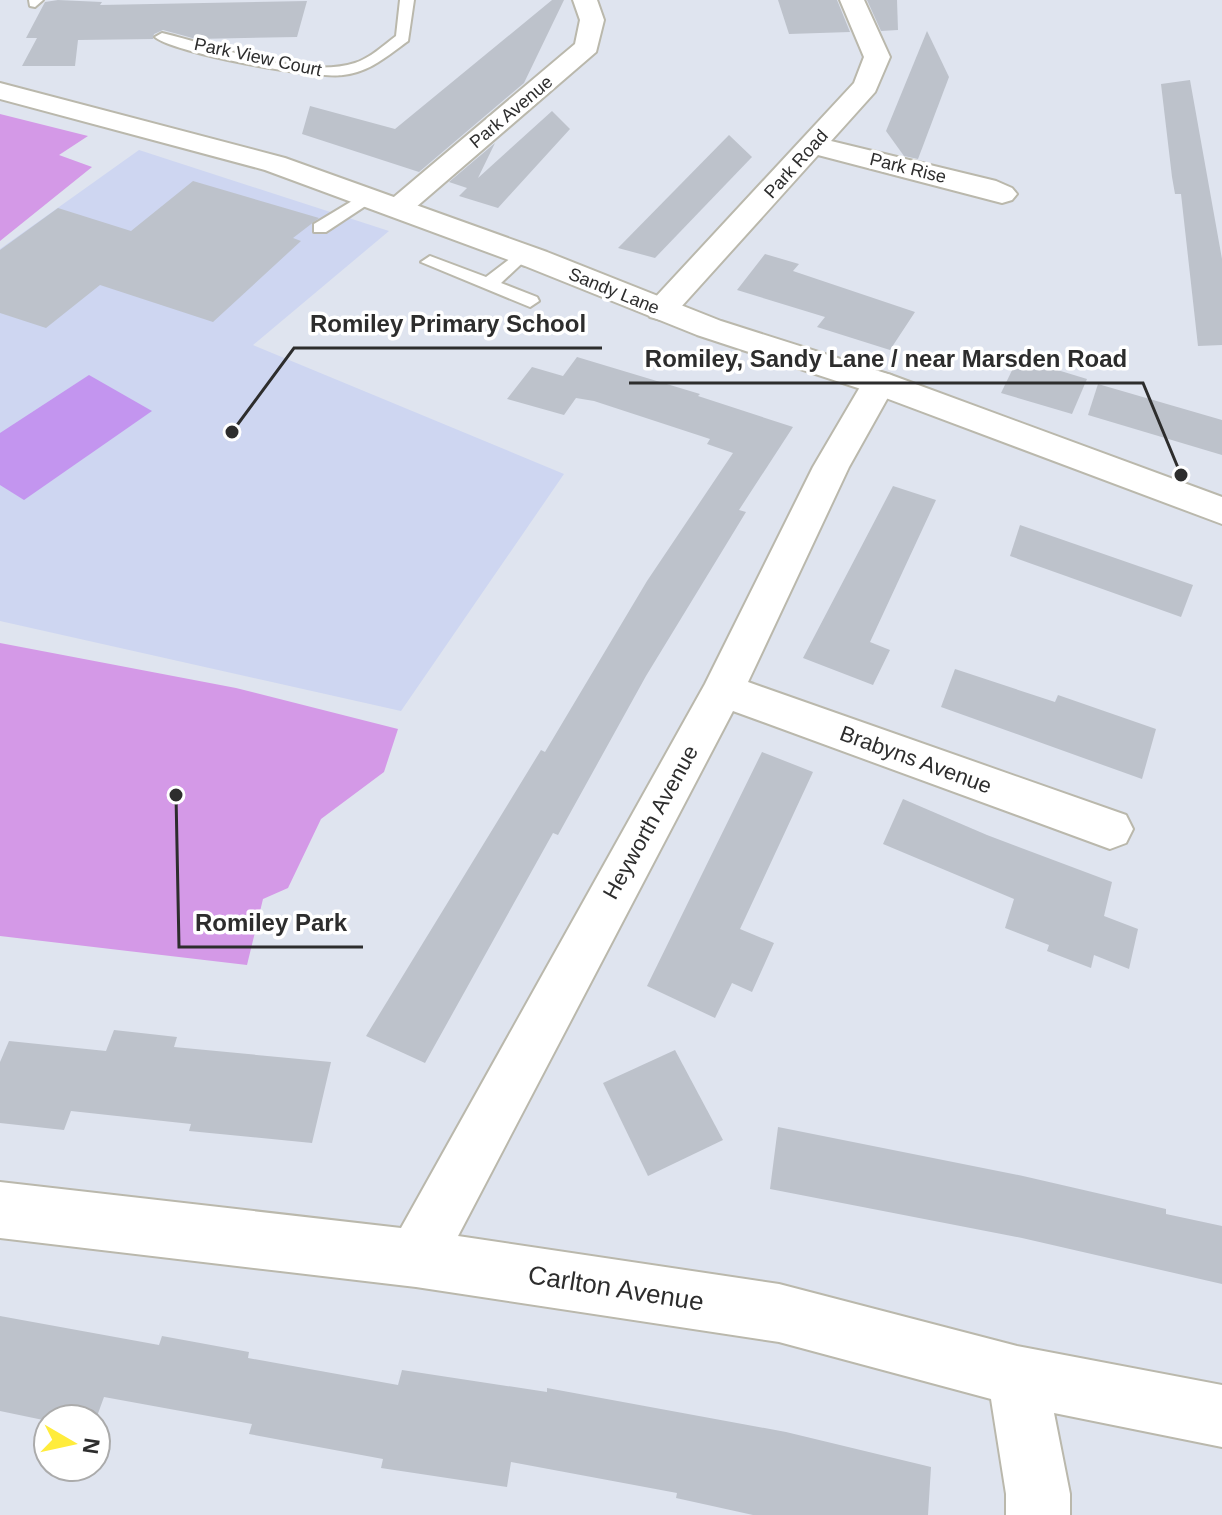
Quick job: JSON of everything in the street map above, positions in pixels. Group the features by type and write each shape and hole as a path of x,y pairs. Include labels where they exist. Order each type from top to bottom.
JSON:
{"street":[{"name":"Park Avenue","path":"398,208 587,47 592,20 585,0"},
{"name":"Park Road","path":"661,310 866,86 877,57 852,0"},
{"name":"Sandy Lane","path":"0,91 205,144 367,197 523,254 661,310 879,383 1222,511"},
{"name":"Park Rise","path":"813,145 986,187 1002,194"},
{"name":"Heyworth Avenue","path":"416,1258 723,690 831,467 879,383"},
{"name":"Brabyns Avenue","path":"723,690 1110,829"},
{"name":"Carlton Avenue","path":"0,1210 416,1258 779,1313 1017,1376 1222,1416"},
{"path":"1017,1376 1038,1494 1038,1515"}],"lane":[{"name":"Park View Court","path":"162,37 306,70 333,72 362,67 403,38 407,0"},
{"path":"320,228 367,197"},
{"path":"489,284 523,254"},
{"path":"430,262 530,301"}],"shaded area":[{"path":"0,114 88,136 59,155 92,167 0,241"},
{"path":"139,150 389,231 253,345 564,474 401,711 0,621 0,249"},
{"path":"89,375 152,411 24,500 0,485 0,433"},
{"path":"0,643 236,688 398,729 384,772 321,819 288,888 263,899 247,965 0,936"}],"building":[{"path":"552,0 564,0 524,83 419,172 302,134 310,106 395,129"},
{"path":"778,0 837,0 850,32 789,34"},
{"path":"867,0 897,0 898,30 881,31"},
{"path":"307,1 297,37 196,39 163,30 154,34 153,39 78,40 75,66 22,66 37,38 26,38 45,2 102,2 100,5"},
{"path":"927,31 949,77 918,159 904,156 886,131"},
{"path":"1190,80 1222,259 1222,345 1198,346 1181,194 1175,194 1172,177 1161,84"},
{"path":"552,111 570,129 498,208 459,196 467,188 449,182 495,143 478,178"},
{"path":"729,135 752,157 655,258 618,248"},
{"path":"193,181 319,218 293,238 301,241 213,322 100,285 46,328 0,313 0,250 58,208 131,231"},
{"path":"765,254 799,264 793,271 915,312 890,350 817,327 825,317 737,290"},
{"path":"577,357 700,394 698,396 793,427 739,510 746,512 646,676 558,835 553,833 425,1063 366,1036 541,750 545,752 647,581 733,453 707,444 710,439 594,401 576,398 564,415 507,399 532,367 563,376"},
{"path":"1018,358 1087,379 1072,414 1001,393"},
{"path":"1098,384 1222,420 1222,455 1088,415"},
{"path":"893,486 936,500 870,642 890,650 873,685 803,658"},
{"path":"1020,525 1193,585 1181,617 1010,556"},
{"path":"955,669 1055,702 1058,695 1156,729 1142,779 941,707"},
{"path":"762,752 813,772 740,929 774,943 752,992 732,983 715,1018 647,986"},
{"path":"903,799 987,835 1112,882 1104,916 1138,929 1129,969 1094,955 1091,968 1047,951 1049,945 1005,928 1014,899 883,844"},
{"path":"114,1030 177,1037 174,1047 331,1062 312,1143 189,1131 191,1124 71,1111 64,1130 0,1123 0,1062 9,1041 106,1051"},
{"path":"675,1050 723,1140 648,1176 603,1083"},
{"path":"778,1127 1023,1176 1166,1209 1166,1214 1222,1226 1222,1284 1022,1238 770,1189"},
{"path":"0,1316 159,1345 162,1336 249,1352 248,1358 398,1385 402,1370 547,1392 547,1388 786,1432 931,1467 928,1515 753,1515 676,1498 677,1493 511,1462 507,1487 381,1468 383,1459 249,1434 252,1424 104,1397 102,1403 32,1403 32,1418 0,1411"}],"place":[{"name":"Romiley Primary School","path":"232,432"},
{"name":"Romiley, Sandy Lane / near Marsden Road","path":"1181,475"},
{"name":"Romiley Park","path":"176,795"}]}
